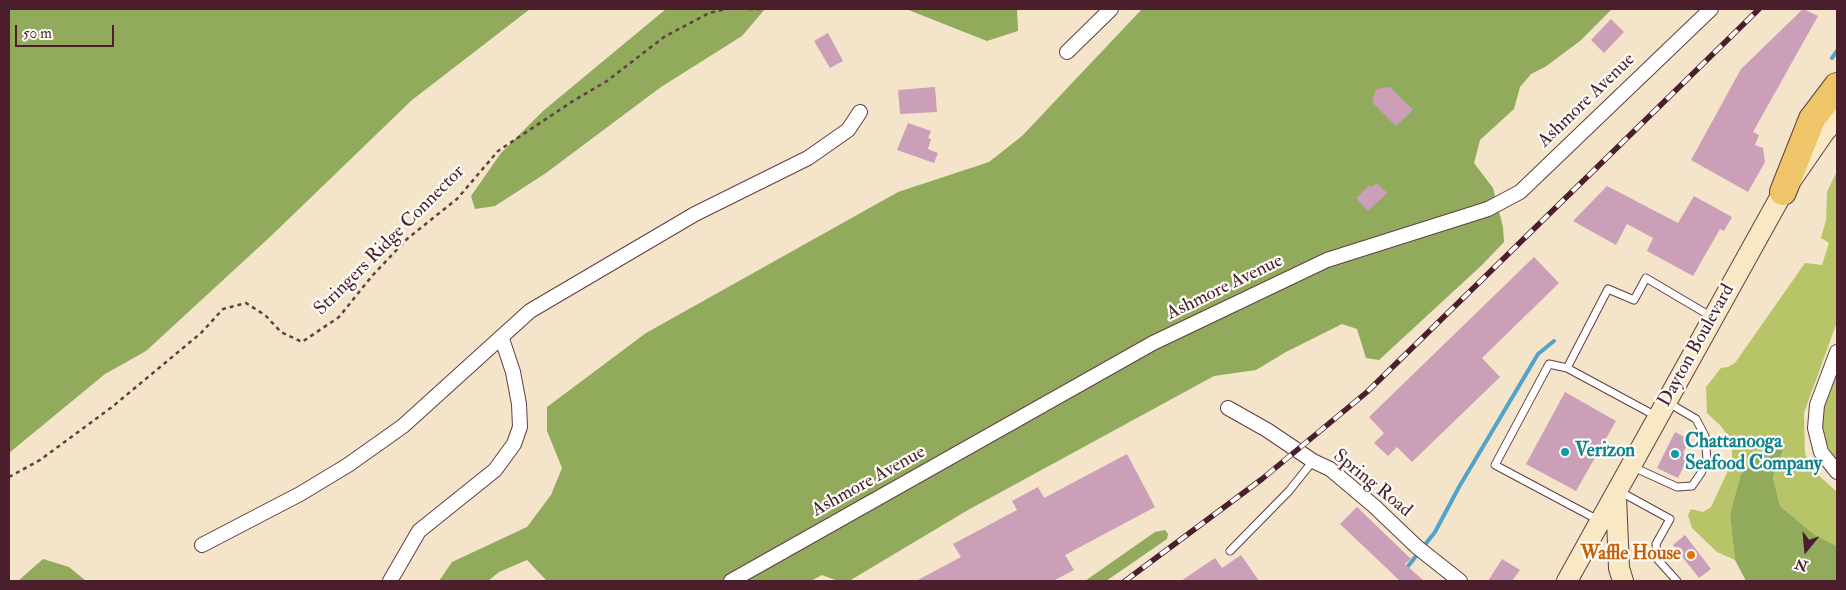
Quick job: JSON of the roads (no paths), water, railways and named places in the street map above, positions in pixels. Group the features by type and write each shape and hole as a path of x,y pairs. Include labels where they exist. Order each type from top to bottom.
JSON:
{"highway":[{"path":"1783,192 1812,119 1837,86"}],"main road":[{"name":"Dayton Boulevard","path":"1567,581 1783,192 1837,116"},
{"path":"1617,493 1618,560 1623,581"}],"street":[{"path":"1067,52 1110,9"},
{"name":"Ashmore Avenue","path":"731,581 1154,344 1327,260 1488,209 1520,192 1711,9"},
{"path":"202,545 300,494 348,465 403,426 502,339 530,310 695,214 808,158 848,130 860,112"},
{"path":"390,581 419,531 496,470 514,444 520,427 519,404 513,372 502,339"},
{"path":"1837,352 1817,405 1814,428 1821,452 1837,472"},
{"name":"Spring Road","path":"1228,408 1267,430 1313,461 1330,469 1417,547 1460,581"}],"lane":[{"path":"1567,368 1608,289 1634,300 1646,278 1713,318"},
{"path":"1600,522 1495,465 1548,364 1567,368 1663,409 1696,419 1705,436 1706,459 1701,473 1692,486 1677,487 1632,466"},
{"path":"1230,551 1289,491 1313,461"},
{"path":"1617,493 1670,519 1656,544 1658,560 1676,581"}],"waterway":[{"path":"1832,58 1837,51"},
{"path":"1405,570 1435,532 1459,487 1538,354 1554,341"}],"railway":[{"path":"1125,581 1262,479 1367,392 1759,9"}],"place":[{"name":"Verizon","path":"1565,452"},
{"name":"Chattanooga Seafood Company","path":"1675,454"},
{"name":"Waffle House","path":"1691,555"}]}
